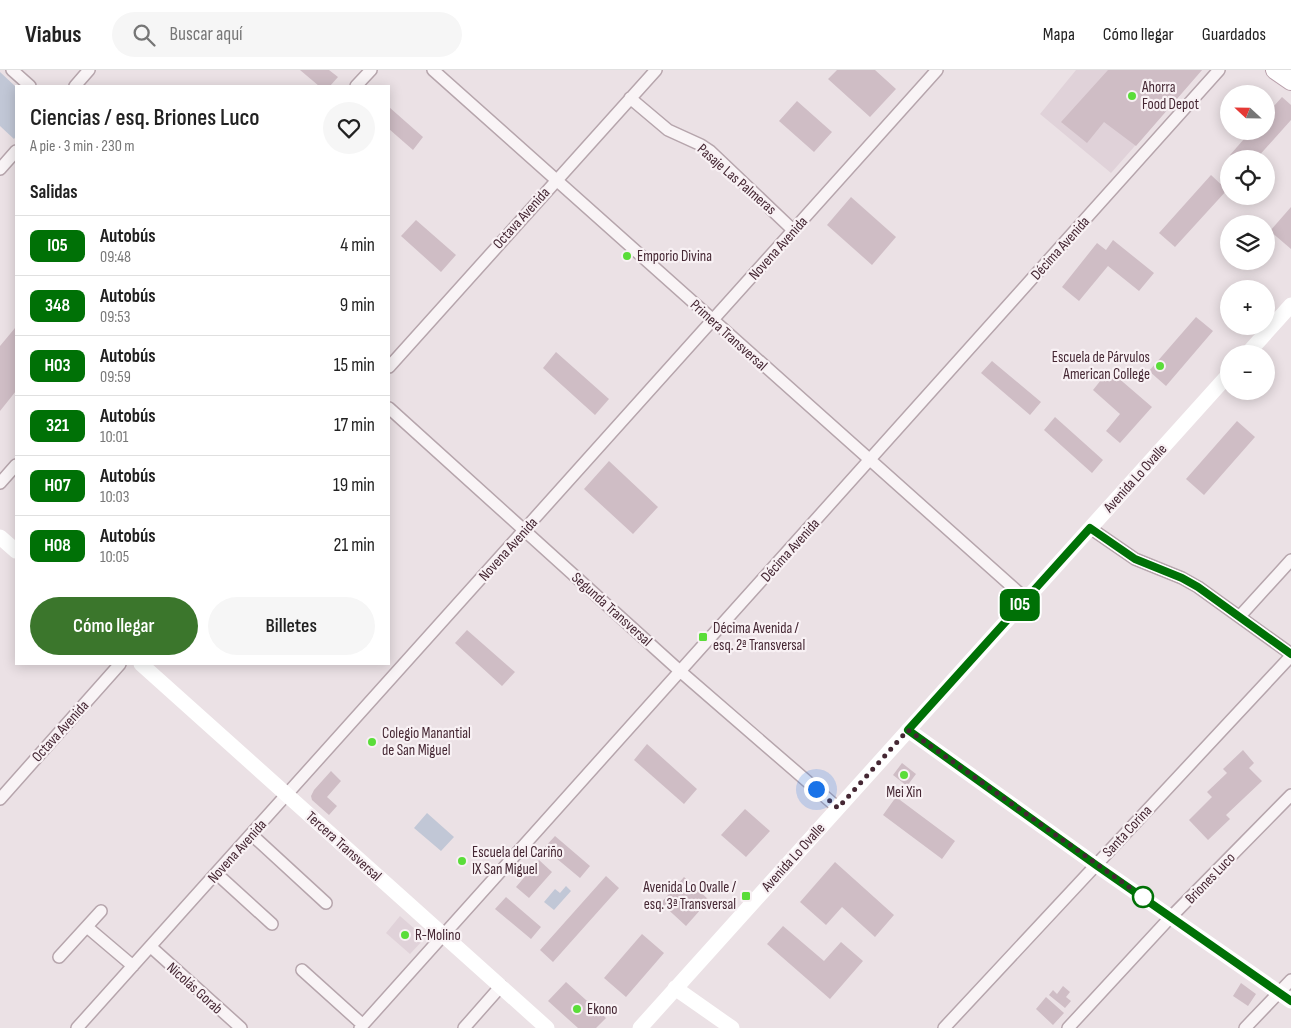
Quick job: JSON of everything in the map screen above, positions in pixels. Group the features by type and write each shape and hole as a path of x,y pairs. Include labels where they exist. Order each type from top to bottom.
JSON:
{"main road":[{"path":"1275,70 1291,81"}],"street":[{"path":"12,70 29,85"},
{"path":"76,85 89,70"},
{"path":"357,85 371,70"},
{"name":"Primera Transversal","path":"433,70 1026,599"},
{"name":"Octava Avenida","path":"390,366 656,70"},
{"name":"Novena Avenida","path":"77,1028 937,70"},
{"name":"Décima Avenida","path":"361,1026 1220,70"},
{"name":"Pasaje Las Palmeras","path":"630,98 668,130 702,145 710,151 794,230"},
{"path":"0,170 15,152"},
{"path":"1255,345 1291,305"},
{"name":"Avenida Lo Ovalle","path":"640,1028 1220,384"},
{"name":"Segunda Transversal","path":"390,409 681,672 838,808"},
{"path":"0,483 15,466"},
{"path":"1090,528 1135,559 1191,582 1291,655"},
{"path":"0,537 15,551"},
{"path":"1240,616 1291,560"},
{"name":"Santa Corina","path":"944,1028 1291,655"},
{"name":"Octava Avenida","path":"0,799 119,665"},
{"name":"Tercera Transversal","path":"142,665 547,1028"},
{"path":"908,730 1096,865 1285,996"},
{"name":"Briones Luco","path":"1068,1028 1171,917 1291,794"},
{"path":"252,835 326,903"},
{"path":"217,874 272,924"},
{"path":"60,957 101,911"},
{"path":"87,927 133,966"},
{"name":"Nicolás Gorab","path":"151,947 241,1028"},
{"path":"302,970 361,1026"},
{"path":"1245,1028 1285,996 1291,980"},
{"path":"464,1028 501,986"},
{"path":"675,988 732,1028"}],"shaded area":[{"name":"Ahorra Food Depot","path":"1076,70 1202,70 1111,173 1040,114"},
{"path":"0,72 15,86 14,139 0,126"},
{"path":"427,813 454,837 441,851 414,828"},
{"path":"566,886 571,891 554,910 544,902 555,889 560,893"},
{"name":"R-Molino","path":"400,916 425,938 410,954 386,933"}],"building":[{"path":"300,70 329,70 338,77 331,85 318,85"},
{"path":"837,70 875,70 896,89 870,117 828,79"},
{"name":"Ahorra Food Depot","path":"1108,70 1202,70 1136,146 1104,122 1087,143 1061,122"},
{"path":"1282,97 1291,105 1291,120 1275,138 1275,105"},
{"path":"797,101 832,132 814,152 779,121"},
{"path":"390,108 423,137 413,150 390,130"},
{"path":"1243,140 1273,140 1264,150 1234,150"},
{"path":"1211,175 1220,183 1220,198 1175,247 1159,233"},
{"path":"851,197 896,237 872,265 827,225"},
{"path":"1291,207 1291,249 1275,235 1275,225"},
{"path":"416,220 456,255 441,272 401,236"},
{"path":"1113,240 1154,273 1139,291 1108,266 1079,301 1062,287 1097,243 1106,250"},
{"path":"1196,317 1213,331 1166,386 1149,371"},
{"path":"15,328 15,392 0,411 0,346"},
{"path":"556,352 609,399 595,415 543,368"},
{"path":"992,361 1041,402 1030,415 981,373"},
{"path":"1109,370 1152,407 1120,443 1106,431 1120,414 1093,390"},
{"path":"1055,417 1103,460 1092,473 1044,430"},
{"path":"1237,421 1255,437 1204,495 1186,479"},
{"path":"609,461 658,507 633,534 584,489"},
{"path":"467,630 515,672 502,686 455,643"},
{"path":"647,744 697,789 684,804 634,760"},
{"path":"1243,750 1254,763 1249,768 1262,781 1226,815 1230,819 1208,840 1189,820 1212,797 1207,792 1227,773 1223,769"},
{"name":"Mei Xin","path":"902,763 916,774 907,786 893,775"},
{"path":"331,771 341,781 327,797 337,806 329,815 312,800 311,796"},
{"path":"896,797 955,841 942,859 883,815"},
{"path":"745,809 770,831 746,857 721,835"},
{"path":"555,836 590,866 580,878 544,848"},
{"path":"539,860 552,872 529,898 516,887"},
{"path":"835,862 894,915 875,937 842,907 826,925 800,902"},
{"path":"606,876 619,888 553,962 540,950"},
{"path":"684,877 709,900 686,926 661,903"},
{"path":"506,897 541,927 531,939 495,909"},
{"path":"783,926 824,961 841,942 863,961 830,999 767,944"},
{"path":"642,934 664,953 626,997 604,978"},
{"name":"Ekono","path":"566,982 606,1018 596,1028 578,1028 548,1001"},
{"path":"1241,983 1256,994 1248,1006 1233,996"},
{"path":"1063,986 1070,992 1066,997 1071,1001 1065,1008 1049,995 1053,990 1057,994"},
{"path":"1046,997 1064,1013 1053,1025 1036,1009"}],"bus line":[{"name":"I05","path":"1291,654 1198,587 1173,574 1144,564 1090,528 908,730 1096,865 1291,1001"}],"place":[{"name":"Ahorra Food Depot","path":"1132,96"},
{"name":"Emporio Divina","path":"627,256"},
{"name":"Escuela de Párvulos American College","path":"1160,366"},
{"name":"Décima Avenida / esq. 2ª Transversal","path":"703,637"},
{"name":"Colegio Manantial de San Miguel","path":"372,742"},
{"name":"Mei Xin","path":"904,775"},
{"name":"Escuela del Cariño IX San Miguel","path":"462,861"},
{"name":"Avenida Lo Ovalle / esq. 3ª Transversal","path":"746,896"},
{"name":"R-Molino","path":"405,935"},
{"name":"Ekono","path":"577,1009"}],"route":[{"path":"816,789 838,808 908,730 1143,897"}]}
